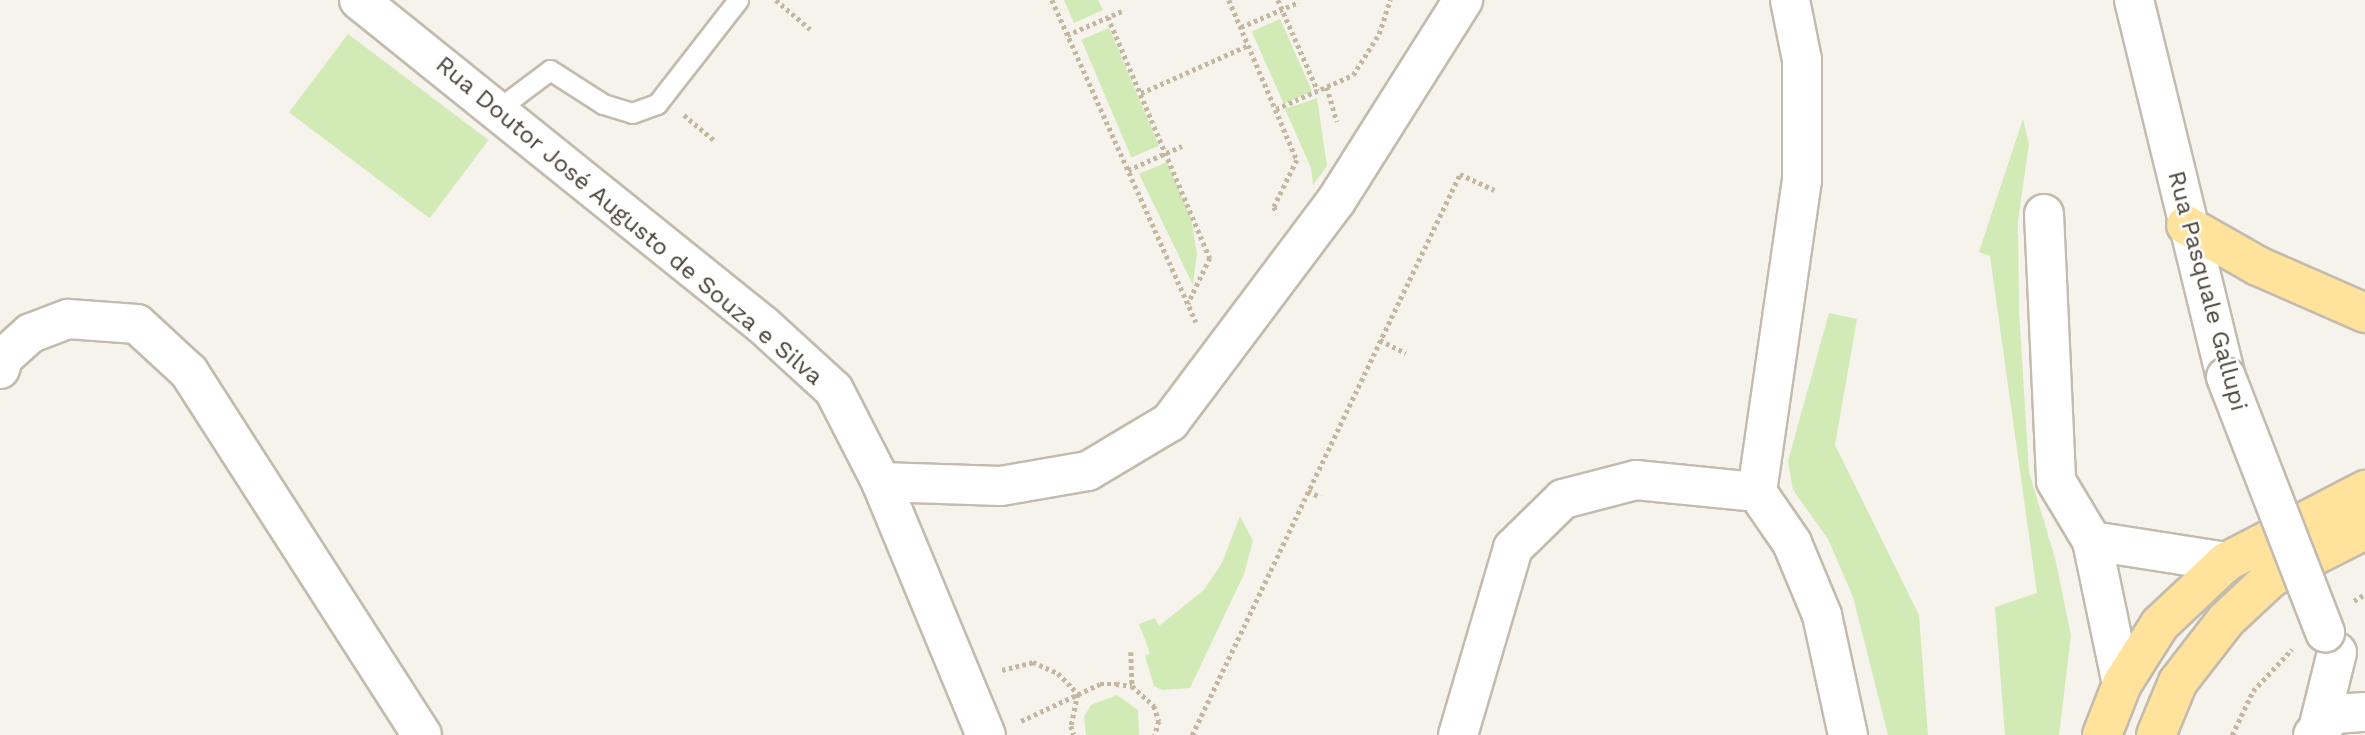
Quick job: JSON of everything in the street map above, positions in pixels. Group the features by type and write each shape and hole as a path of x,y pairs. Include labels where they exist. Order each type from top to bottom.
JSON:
{"main road":[{"path":"2186,225 2258,266 2365,313"},
{"path":"2102,735 2122,684 2160,624 2226,562 2365,490"},
{"path":"2156,735 2178,682 2226,620 2272,577 2365,530"}],"street":[{"name":"Rua Doutor José Augusto de Souza e Silva","path":"359,0 498,109 763,325 834,390 881,482 965,684 999,730"},
{"path":"881,482 1001,486 1088,471 1170,422 1336,201 1462,0"},
{"path":"1790,0 1802,60 1802,180 1757,492 1792,543 1822,615 1848,735"},
{"name":"Rua Pasquale Gallupi","path":"2134,0 2186,225 2225,377 2334,642"},
{"path":"2044,214 2056,481 2092,541 2122,684"},
{"path":"0,369 4,357 32,333 68,318 137,324 189,372 422,735"},
{"path":"1458,735 1513,548 1563,499 1636,480 1757,492"},
{"path":"2092,541 2226,562"},
{"path":"2316,732 2334,642"},
{"path":"2316,732 2335,714 2365,712"}],"lane":[{"path":"498,109 550,70 603,104 632,113 657,104 738,0"}],"path":[{"path":"776,0 810,29"},
{"path":"1052,0 1214,364"},
{"path":"1229,0 1297,160 1275,209 1308,238"},
{"path":"1278,0 1318,91"},
{"path":"1276,110 1353,75 1365,61 1391,0"},
{"path":"1241,27 1299,2"},
{"path":"1067,35 1122,11"},
{"path":"1108,17 1210,258 1188,304"},
{"path":"1141,93 1249,46"},
{"path":"662,97 715,141"},
{"path":"1128,170 1182,146"},
{"path":"1192,735 1460,174 1495,190"},
{"path":"1380,340 1406,352"},
{"path":"1308,491 1321,497"},
{"path":"2232,735 2253,691 2334,642 2365,594"},
{"path":"1131,652 1132,686"},
{"path":"965,684 1033,662 1058,673 1078,694"},
{"path":"999,730 1100,684 1132,686 1158,712 1155,735"},
{"path":"1074,735 1071,726 1078,694"}],"green space":[{"path":"1064,0 1098,0 1103,10 1074,23"},
{"path":"1280,19 1312,91 1284,104 1252,32"},
{"path":"1109,28 1159,146 1131,158 1081,40"},
{"path":"348,34 489,140 430,218 289,112"},
{"path":"1317,98 1327,166 1313,185 1311,168 1285,109"},
{"path":"2023,119 2029,144 2018,221 2019,311 2029,472 2055,558 2071,635 2059,735 2005,735 1995,607 2037,593 1990,256 1979,252"},
{"path":"1167,162 1191,218 1197,254 1193,285 1139,174"},
{"path":"1829,313 1857,319 1835,445 1919,615 1928,735 1888,735 1853,597 1828,539 1793,490 1788,461"},
{"path":"1240,516 1253,541 1244,574 1190,688 1162,690 1154,686 1145,656 1150,653 1139,624 1155,618 1159,626 1204,590 1222,563"},
{"path":"1117,695 1138,710 1139,735 1086,735 1084,717 1091,705"}]}
